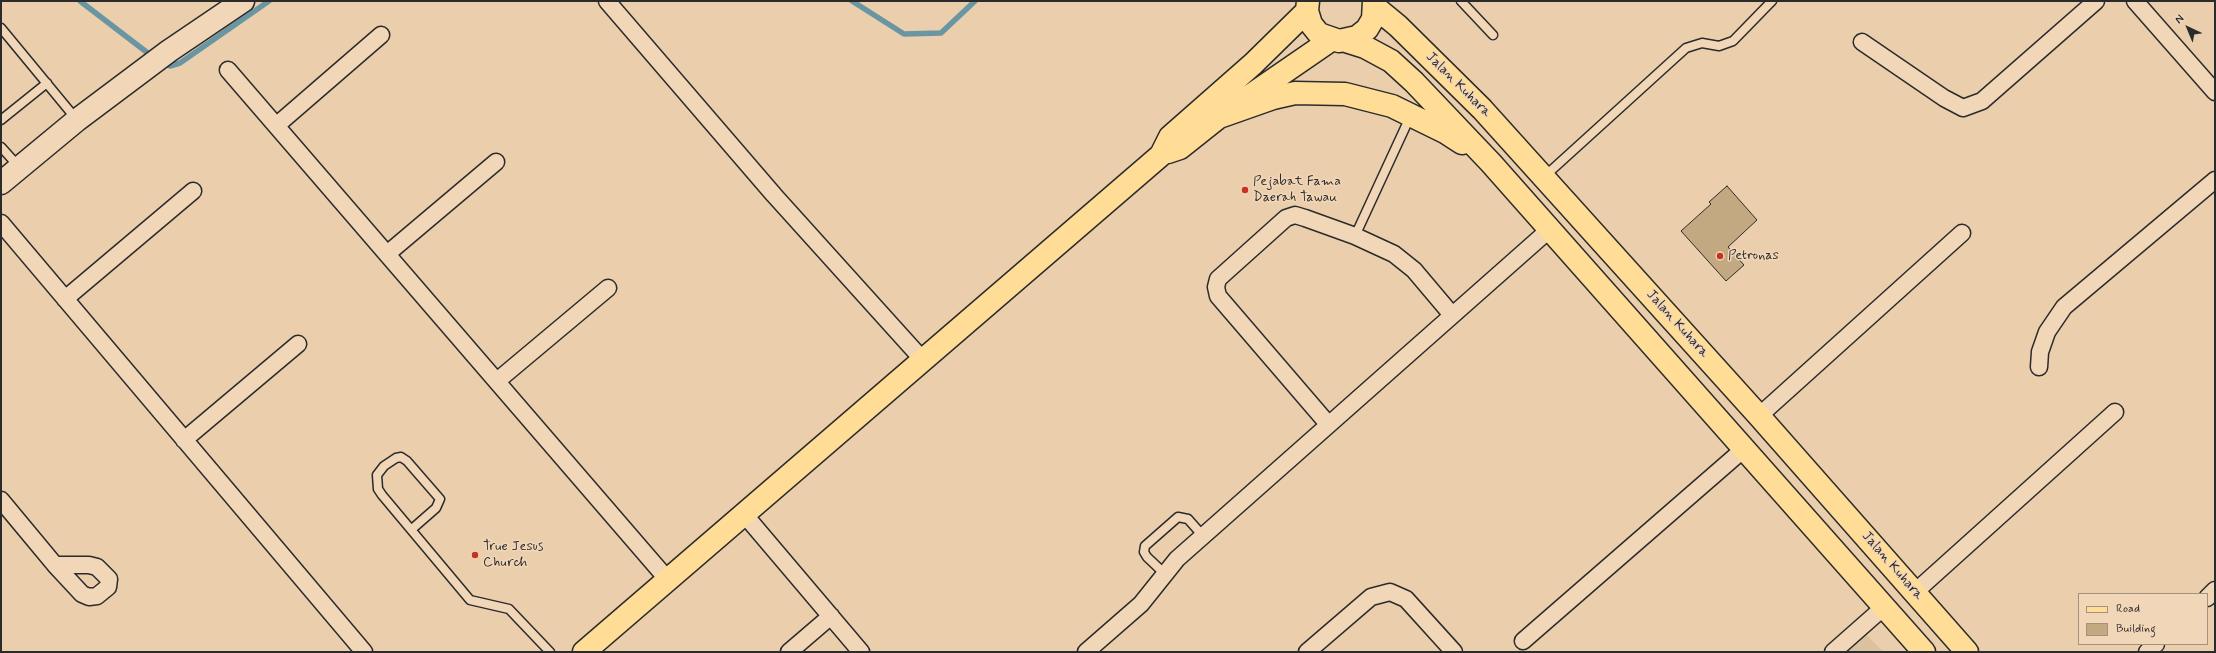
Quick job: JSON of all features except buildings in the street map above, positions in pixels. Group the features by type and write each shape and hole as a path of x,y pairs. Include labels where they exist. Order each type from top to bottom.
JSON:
{"main road":[{"path":"584,652 922,359 1161,155 1180,148 1219,117 1339,41 1357,37 1367,29 1373,19 1375,4"},
{"name":"Jalan Kuhara","path":"1375,4 1472,98 1544,176 1968,652"},
{"path":"1161,155 1170,137 1253,64 1307,6"},
{"name":"Jalan Kuhara","path":"1307,6 1311,24 1320,34 1339,41 1365,47 1390,61 1414,82 1491,162 1924,652"},
{"path":"1219,117 1273,98 1302,93 1345,94 1392,106 1445,132 1491,162"}],"street":[{"path":"1,183 77,120 169,51 243,1"},
{"path":"607,1 774,195 922,359"},
{"path":"1862,42 1944,98 1963,108 1982,101 2096,1"},
{"path":"2135,1 2215,92"},
{"path":"277,125 381,35"},
{"path":"228,70 668,580"},
{"path":"387,254 496,162"},
{"path":"2039,367 2040,352 2047,332 2064,307 2215,180"},
{"path":"65,299 193,191"},
{"path":"1328,424 1218,296 1216,287 1218,279 1286,218 1295,215 1354,236 1394,254 1414,270 1452,315"},
{"path":"1,223 364,652"},
{"path":"1086,652 1141,604 1177,558 1550,229"},
{"path":"1759,416 1962,233"},
{"path":"497,381 608,288"},
{"path":"184,440 298,344"},
{"path":"1915,592 2115,412"},
{"path":"1523,641 1745,448"},
{"path":"1,500 55,565"},
{"path":"744,514 861,652"},
{"path":"1307,652 1371,597 1390,592 1406,599 1454,652"},
{"path":"1842,649 1884,607"},
{"path":"789,652 831,616"}],"lane":[{"path":"1461,1 1493,36"},
{"path":"1544,176 1686,48 1702,43 1719,46 1733,41 1772,1"},
{"path":"1,28 77,120"},
{"path":"1,120 47,83"},
{"path":"1354,236 1411,115"},
{"path":"1,147 19,168"},
{"path":"412,529 436,508 440,499 407,461 400,457 390,460 379,471 376,481 378,489 470,600 509,609 550,652"},
{"path":"1165,574 1147,557 1144,552 1145,546 1178,517 1188,519 1203,536"}],"shaded area":[{"path":"1867,635 1883,652 1848,652"}],"waterway":[{"path":"80,1 153,57"},
{"path":"161,63 170,66 180,63 269,1"},
{"path":"852,1 904,34 941,33 975,1"}],"place":[{"name":"Pejabat Fama Daerah Tawau","path":"1245,190"},
{"name":"Petronas","path":"1720,256"},
{"name":"True Jesus Church","path":"475,555"}]}
